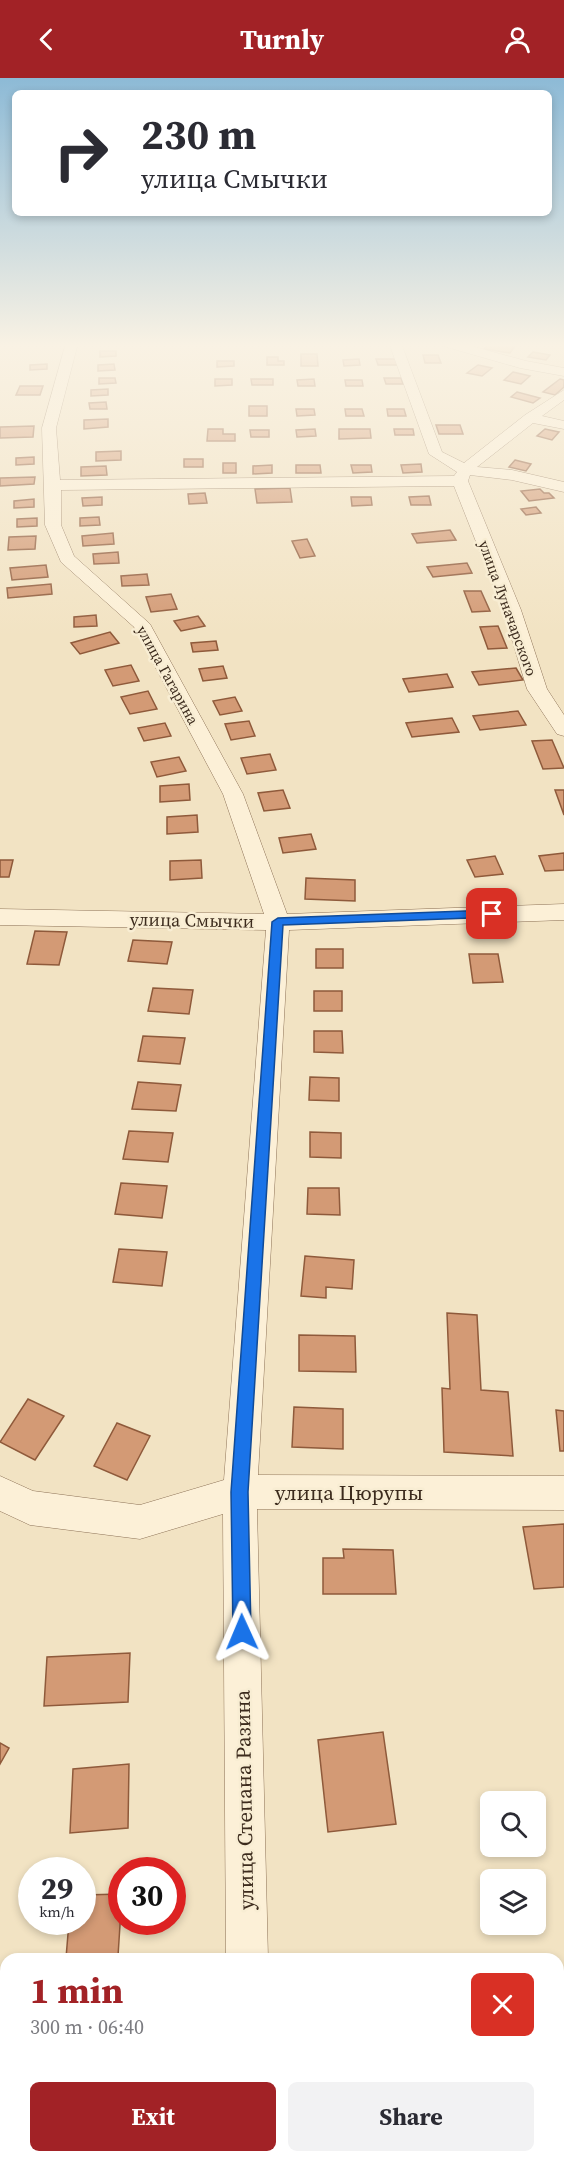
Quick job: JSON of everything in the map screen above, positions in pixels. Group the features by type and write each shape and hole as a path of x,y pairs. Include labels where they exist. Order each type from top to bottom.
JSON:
{"street":[{"name":"улица Гагарина","path":"50,440 53,525 67,558 141,624 233,794 278,922"},
{"path":"431,440 436,454 463,475"},
{"path":"463,475 504,440"},
{"name":"улица Луначарского","path":"463,475 512,610 564,730"},
{"path":"53,485 512,475 564,487"},
{"name":"улица Смычки","path":"0,917 278,922 564,912"},
{"name":"улица Степана Разина","path":"247,1953 240,1492 278,922"},
{"name":"улица Цюрупы","path":"0,1493 30,1508 140,1522 240,1492 564,1493"}],"building":[{"path":"121,451 121,460 96,461 96,452"},
{"path":"34,457 34,464 16,465 16,458"},
{"path":"184,459 203,459 203,467 184,467"},
{"path":"515,460 531,464 526,471 509,467"},
{"path":"223,463 236,463 236,473 223,473"},
{"path":"421,464 422,472 403,473 401,465"},
{"path":"272,465 272,473 253,474 253,466"},
{"path":"296,465 320,465 321,473 296,473"},
{"path":"351,465 371,465 372,472 353,473"},
{"path":"106,466 107,475 81,476 81,467"},
{"path":"35,477 34,484 0,486 0,478"},
{"path":"290,488 292,502 257,503 255,489"},
{"path":"540,489 554,498 529,501 521,491"},
{"path":"205,493 207,503 189,504 188,494"},
{"path":"429,496 431,505 411,505 409,497"},
{"path":"102,497 102,505 83,506 82,498"},
{"path":"351,497 371,497 372,505 352,506"},
{"path":"34,499 34,507 14,508 14,501"},
{"path":"536,507 541,513 526,515 521,509"},
{"path":"99,517 100,525 80,526 80,518"},
{"path":"37,518 37,526 17,527 17,519"},
{"path":"450,530 456,540 417,543 412,534"},
{"path":"113,533 114,544 83,546 82,536"},
{"path":"36,536 35,549 8,550 9,537"},
{"path":"307,539 315,556 300,558 292,541"},
{"path":"118,552 119,563 94,564 93,554"},
{"path":"467,563 472,573 433,577 427,567"},
{"path":"46,565 48,577 12,580 10,568"},
{"path":"147,574 149,585 122,586 121,576"},
{"path":"51,584 52,594 8,598 7,588"},
{"path":"464,591 481,591 490,611 472,612"},
{"path":"171,594 177,609 151,612 146,597"},
{"path":"96,615 97,626 74,627 74,617"},
{"path":"198,616 205,626 181,631 174,621"},
{"path":"498,626 507,648 488,649 480,627"},
{"path":"110,632 119,643 80,654 71,643"},
{"path":"216,641 218,650 193,652 191,643"},
{"path":"131,665 139,681 113,686 105,670"},
{"path":"223,666 227,678 203,681 199,669"},
{"path":"516,668 523,680 479,685 472,672"},
{"path":"447,674 453,687 409,692 403,679"},
{"path":"148,691 157,709 130,714 121,697"},
{"path":"235,697 242,711 220,715 213,701"},
{"path":"518,711 526,725 480,730 473,716"},
{"path":"452,718 459,732 412,737 406,723"},
{"path":"249,721 255,736 231,740 225,724"},
{"path":"165,723 171,736 144,741 138,728"},
{"path":"552,740 564,768 543,769 532,741"},
{"path":"270,754 276,770 247,774 241,758"},
{"path":"179,757 186,771 157,777 151,762"},
{"path":"189,784 190,800 160,802 160,786"},
{"path":"283,790 290,808 264,811 258,793"},
{"path":"555,790 564,790 564,815"},
{"path":"197,815 198,832 167,834 167,817"},
{"path":"311,834 316,849 283,853 279,838"},
{"path":"564,853 564,870 545,871 539,856"},
{"path":"495,856 503,874 475,877 467,860"},
{"path":"0,860 13,860 9,877 0,877"},
{"path":"201,860 202,878 170,880 170,861"},
{"path":"306,878 355,880 355,901 305,899"},
{"path":"35,931 67,932 59,965 27,964"},
{"path":"133,940 172,942 167,964 128,961"},
{"path":"316,949 343,949 343,968 316,968"},
{"path":"469,954 498,954 503,982 473,983"},
{"path":"153,988 193,990 189,1014 148,1011"},
{"path":"314,991 342,991 342,1011 314,1011"},
{"path":"314,1031 342,1031 343,1053 314,1052"},
{"path":"143,1036 185,1038 180,1064 138,1061"},
{"path":"310,1077 339,1078 339,1101 309,1100"},
{"path":"138,1082 181,1085 176,1111 132,1109"},
{"path":"129,1131 173,1133 168,1162 123,1159"},
{"path":"310,1132 341,1133 341,1158 310,1157"},
{"path":"121,1183 167,1186 162,1218 115,1214"},
{"path":"308,1188 339,1188 340,1215 307,1214"},
{"path":"119,1249 167,1252 162,1286 113,1282"},
{"path":"305,1256 354,1260 352,1289 326,1287 326,1298 301,1296"},
{"path":"447,1313 477,1315 481,1390 508,1392 513,1456 444,1452 442,1388 450,1389"},
{"path":"299,1335 355,1336 356,1372 299,1371"},
{"path":"28,1399 64,1416 35,1460 0,1442"},
{"path":"294,1407 343,1409 343,1449 292,1447"},
{"path":"556,1410 564,1411 564,1451 560,1451"},
{"path":"117,1423 150,1436 127,1480 94,1466"},
{"path":"564,1524 564,1587 534,1589 523,1527"},
{"path":"343,1549 393,1550 396,1594 323,1594 323,1558 344,1558"},
{"path":"130,1653 128,1702 44,1706 47,1657"},
{"path":"383,1732 396,1824 328,1832 318,1740"},
{"path":"0,1743 9,1748 0,1764"},
{"path":"129,1764 128,1828 70,1833 73,1769"},
{"path":"108,1894 108,1935 119,1935 118,1953 66,1953 68,1935 96,1935 96,1895"}],"route":[{"path":"242,1632 240,1492 278,922 492,914"}]}
